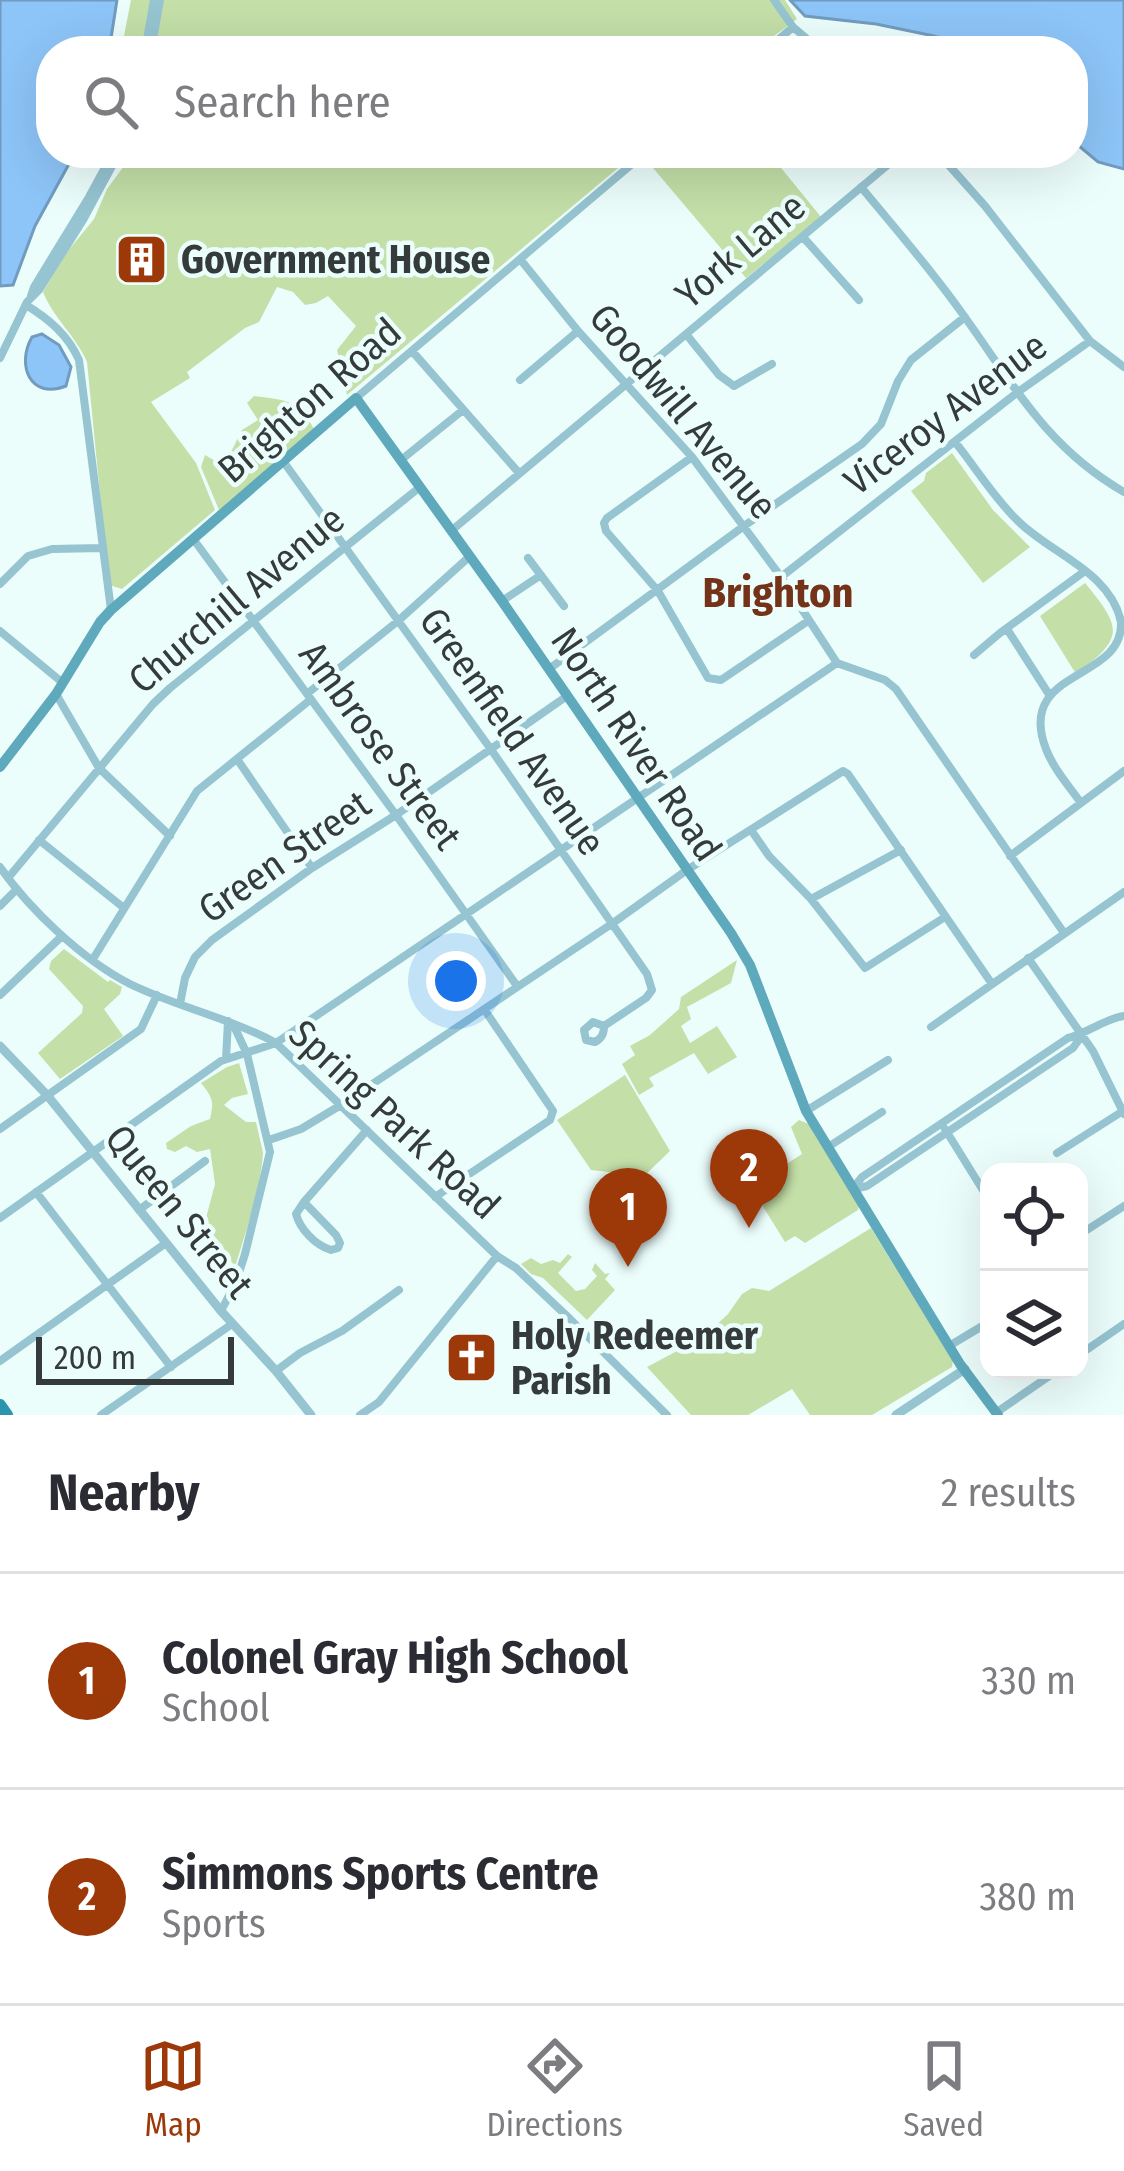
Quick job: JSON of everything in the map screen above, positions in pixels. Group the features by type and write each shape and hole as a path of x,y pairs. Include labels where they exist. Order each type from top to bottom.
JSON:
{"main road":[{"name":"North River Road","path":"356,398 639,797 750,965 806,1112 950,1346 998,1414"},
{"name":"Brighton Road","path":"0,767 60,689 111,610 356,398"},
{"path":"0,1405 7,1415"}],"street":[{"path":"151,36 157,0"},
{"path":"772,0 802,36"},
{"path":"783,36 792,28"},
{"path":"0,358 109,168"},
{"name":"Brighton Road","path":"356,398 627,168"},
{"name":"York Lane","path":"451,531 884,168"},
{"path":"951,168 1090,341 1124,367"},
{"path":"861,187 965,316 1047,431 1080,464 1124,491"},
{"path":"803,237 859,300"},
{"name":"Goodwill Avenue","path":"520,260 692,457 781,577 837,663"},
{"path":"28,302 68,338 80,359 111,610"},
{"path":"549,669 862,444 881,424 911,360 965,316"},
{"path":"520,380 578,331"},
{"path":"686,334 734,386 772,364"},
{"name":"Viceroy Avenue","path":"781,577 1090,341"},
{"path":"412,351 519,473"},
{"path":"400,460 463,410"},
{"path":"956,442 1020,524 1085,571 1115,606 1120,643 1041,707 1042,740 1048,755 1081,802"},
{"path":"692,457 604,523 658,591 708,679 721,680 808,621"},
{"name":"Greenfield Avenue","path":"283,460 647,974 652,990 646,998 604,1026"},
{"name":"Churchill Avenue","path":"8,878 153,704 420,487"},
{"name":"Ambrose Street","path":"194,540 517,986"},
{"path":"0,584 28,556 52,549 102,548"},
{"path":"92,959 197,791 470,557"},
{"path":"529,558 564,606"},
{"path":"974,655 1085,571"},
{"path":"502,601 541,574"},
{"path":"1007,629 1050,696"},
{"path":"0,631 60,689 98,768 170,836"},
{"path":"0,1218 226,1059 276,1042 837,663 885,680 896,689 1064,933"},
{"name":"Green Street","path":"180,1004 184,978 195,957 212,940 568,695"},
{"path":"236,759 312,868"},
{"path":"269,1140 306,1127 341,1105 687,870 843,771 992,984"},
{"path":"1010,856 1124,771"},
{"path":"751,830 865,968 945,916"},
{"path":"39,840 124,908"},
{"path":"811,899 901,850"},
{"name":"Spring Park Road","path":"0,867 62,936 127,982 276,1042 667,1415"},
{"path":"0,906 17,890"},
{"path":"932,1027 1124,892"},
{"path":"0,994 62,936"},
{"path":"1028,958 1082,1034 1123,1112 1057,1153"},
{"path":"0,1130 140,1029 157,995"},
{"path":"435,1197 553,1114 484,1009"},
{"path":"852,1189 867,1186 944,1128 1073,1048 1082,1034 1124,1016"},
{"path":"220,1311 236,1282 270,1152 247,1054 230,1022"},
{"path":"226,1059 230,1022"},
{"name":"Queen Street","path":"0,1046 47,1095 220,1311 311,1415"},
{"path":"806,1112 888,1060"},
{"path":"827,1148 881,1112"},
{"path":"944,1128 980,1186"},
{"path":"304,1202 337,1235 338,1248 325,1248 305,1231 296,1214 304,1202 367,1130"},
{"path":"139,1210 206,1161"},
{"path":"36,1192 171,1366"},
{"path":"1088,1229 1124,1206"},
{"path":"0,1361 166,1244"},
{"path":"360,1415 379,1402 497,1256"},
{"path":"277,1371 343,1331 399,1289"},
{"path":"100,1415 232,1324"},
{"path":"1088,1349 1124,1324"},
{"path":"950,1346 980,1328"},
{"path":"901,1414 965,1369"},
{"path":"998,1414 1046,1379"}],"green space":[{"path":"131,0 785,0 797,19 774,36 124,36"},
{"path":"123,168 618,168 347,395 337,350 356,326 328,296 305,305 293,292 277,287 259,322 187,372 190,378 151,402 196,463 215,510 122,589 109,585 87,362 43,292 94,219"},
{"path":"653,168 781,168 821,217 746,278"},
{"path":"254,396 290,403 314,429 219,510 201,467 205,455 224,466 242,430 258,420 247,403"},
{"path":"952,453 993,510 1030,547 983,583 911,491"},
{"path":"1085,583 1106,612 1113,632 1103,651 1076,674 1040,616"},
{"path":"64,949 122,987 104,1009 123,1036 60,1079 38,1053 82,1013 83,1006 49,969"},
{"path":"737,960 731,983 687,1007 691,1019 681,1026 690,1043 717,1026 737,1057 708,1074 694,1053 649,1078 654,1086 639,1095 622,1064 635,1055 630,1046 679,1009 681,997"},
{"path":"239,1063 248,1094 224,1105 246,1122 256,1122 263,1153 256,1199 235,1267 206,1218 215,1184 210,1149 197,1152 186,1146 175,1152 166,1143 210,1119 212,1100 201,1083"},
{"path":"625,1075 670,1151 644,1176 591,1170 557,1120"},
{"path":"799,1120 809,1124 859,1206 805,1243 795,1236 785,1242 741,1171 755,1163 758,1169 773,1165 777,1170 802,1154 791,1127"},
{"path":"871,1228 953,1361 952,1367 872,1415 810,1415 792,1389 748,1415 691,1415 647,1367 695,1345 742,1294 752,1288 769,1291"},
{"path":"568,1254 572,1257 558,1273 576,1291 585,1289 597,1276 592,1270 595,1263 605,1274 610,1273 605,1279 615,1290 587,1320 521,1264 531,1258 541,1264 560,1263"}],"water":[{"path":"0,0 117,0 111,36 36,36 36,168 67,168 35,226 13,285 0,286"},
{"path":"790,0 1124,0 1124,169 1098,162 1088,154 1088,36 934,36 805,16"},
{"path":"42,334 59,345 71,367 66,386 43,388 30,377 27,348 32,337"}],"place":[{"name":"Government House","path":"142,259"},
{"name":"Simmons Sports Centre","path":"749,1228"},
{"name":"Colonel Gray High School","path":"628,1267"},
{"name":"Holy Redeemer Parish","path":"472,1357"}],"district":[{"name":"Brighton","path":"778,592"}]}
